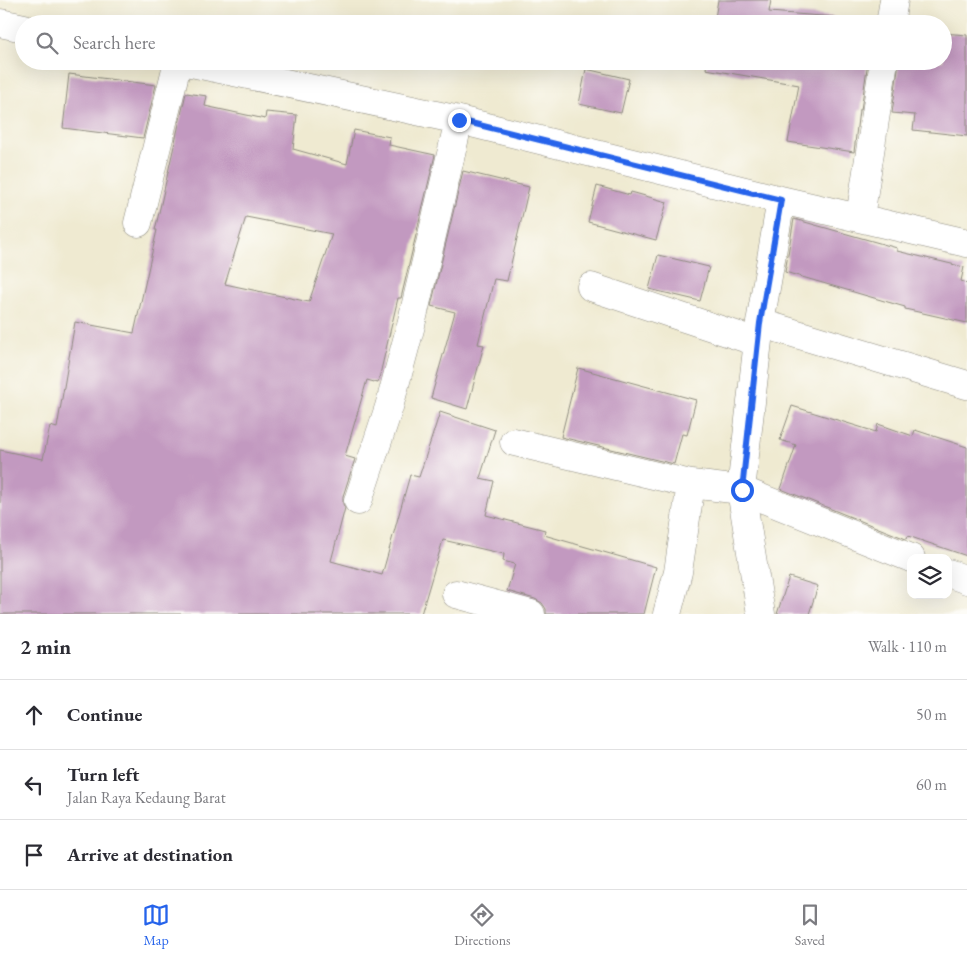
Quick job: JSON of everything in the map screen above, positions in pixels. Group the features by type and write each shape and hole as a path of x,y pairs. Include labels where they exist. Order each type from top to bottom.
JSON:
{"street":[{"path":"892,15 894,0"},
{"path":"0,23 15,26"},
{"path":"138,223 176,70"},
{"path":"224,70 459,120 781,200 967,243"},
{"path":"860,218 883,70"},
{"path":"358,501 389,408 411,325 459,120"},
{"path":"761,614 742,490 759,333 781,200"},
{"path":"591,287 759,333 967,385"},
{"path":"514,442 691,484 742,490 907,556"},
{"path":"667,614 678,572 691,484"},
{"path":"952,574 967,580"},
{"path":"456,594 532,614"}],"building":[{"path":"718,0 771,0 769,12 809,15 716,15"},
{"path":"952,34 967,35 967,136 913,130 915,115 892,113 898,70 952,70"},
{"path":"586,70 629,79 621,113 579,104"},
{"path":"712,70 867,70 854,152 788,142 799,85"},
{"path":"69,74 156,85 143,138 63,128"},
{"path":"186,93 207,96 205,106 265,119 266,112 297,115 293,149 347,164 354,130 390,137 389,145 435,155 401,298 398,298 378,383 367,380 345,456 355,459 343,496 345,508 331,561 382,575 410,475 419,477 440,412 495,430 480,478 494,481 486,515 545,530 544,535 656,567 644,614 546,614 546,609 542,603 535,599 507,591 515,564 503,561 504,554 443,540 421,614 0,614 0,450 43,459 50,426 57,428 75,322 134,333 157,230 155,230","holes":["246,217 332,234 309,302 225,284"]},
{"path":"463,171 529,187 507,281 494,279 478,344 484,345 467,409 431,398 455,312 431,306"},
{"path":"597,186 630,195 631,192 667,202 656,240 588,222"},
{"path":"794,219 897,248 897,251 964,267 961,281 967,283 967,323 905,309 905,307 785,272"},
{"path":"658,255 709,267 700,301 649,289"},
{"path":"578,368 696,400 687,435 682,434 674,464 561,437"},
{"path":"792,406 876,432 878,424 913,436 915,430 967,447 967,556 908,536 906,539 781,489 796,445 780,440"},
{"path":"789,577 818,586 809,614 777,614"}],"route":[{"path":"459,120 781,200 760,323 742,490"}]}
